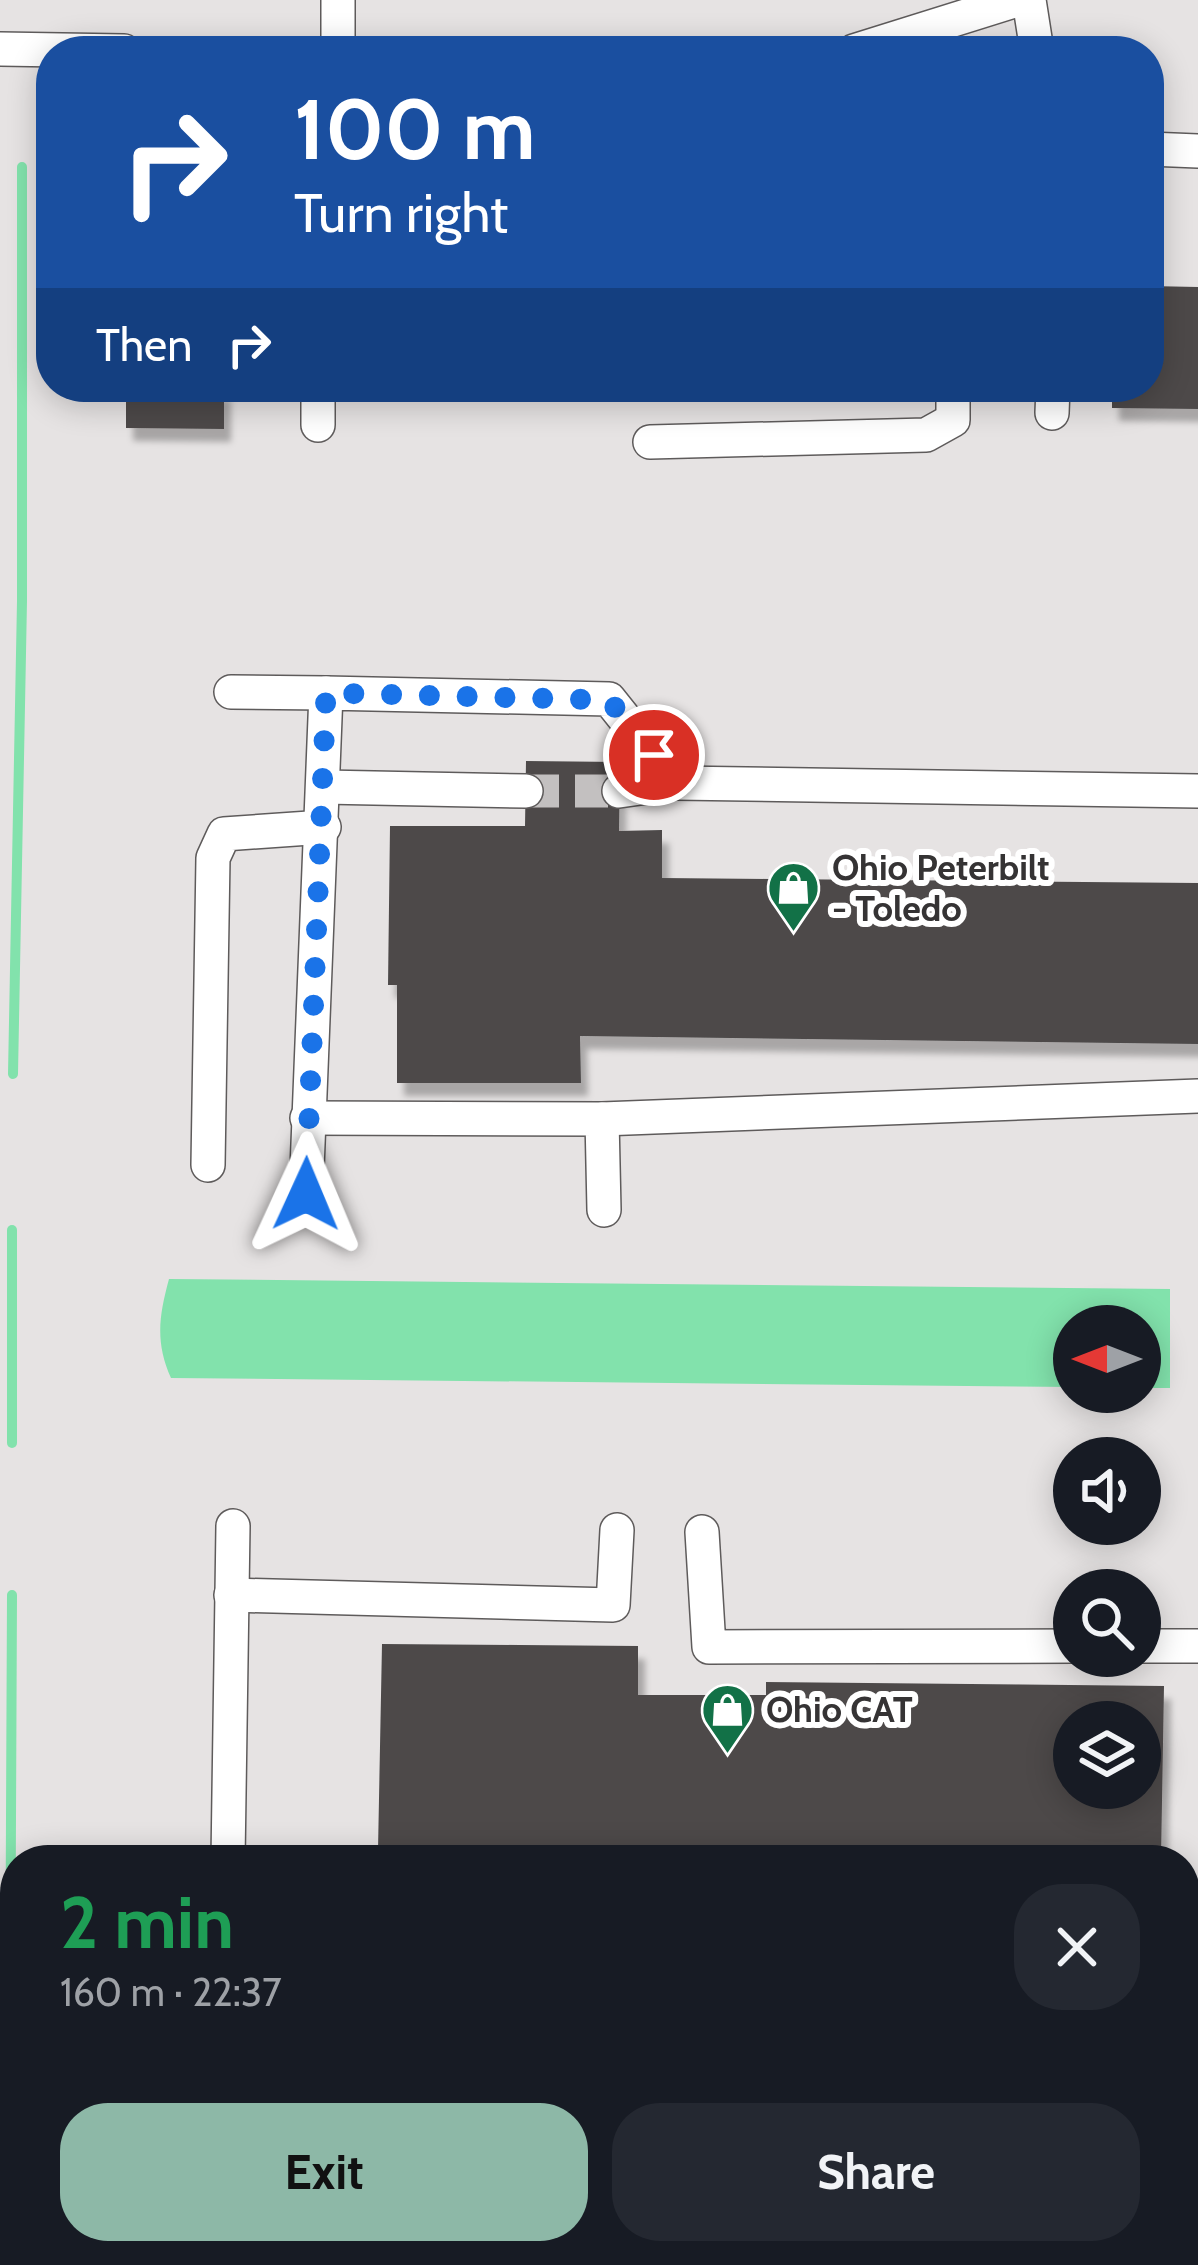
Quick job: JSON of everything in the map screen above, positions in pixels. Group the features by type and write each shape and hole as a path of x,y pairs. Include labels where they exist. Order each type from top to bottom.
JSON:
{"street":[{"path":"338,0 338,36"},
{"path":"902,36 1018,0"},
{"path":"1029,0 1035,36"},
{"path":"0,50 36,50"},
{"path":"1164,150 1198,151"},
{"path":"319,402 319,425"},
{"path":"650,442 926,435 953,420 953,402"},
{"path":"231,692 609,700 676,783"},
{"path":"306,1194 326,693"},
{"path":"619,791 676,783 1198,791"},
{"path":"324,787 526,791"},
{"path":"208,1165 213,858 224,834 324,827"},
{"path":"308,1118 602,1119 1198,1096"},
{"path":"602,1119 604,1210"},
{"path":"229,1845 232,1526"},
{"path":"231,1595 613,1605 617,1530"},
{"path":"702,1532 709,1647 1053,1646"},
{"path":"1161,1646 1198,1646"}],"shaded area":[{"path":"169,1279 1170,1289 1170,1388 1161,1388 1161,1305 1053,1305 1053,1387 171,1378 160,1329"}],"building":[{"path":"1164,286 1198,287 1198,409 1112,408 1112,402 1164,402"},
{"path":"126,402 224,402 224,429 126,428"},
{"name":"Ohio Peterbilt - Toledo","path":"526,761 620,762 619,831 662,830 662,878 1198,883 1198,1044 580,1036 581,1083 397,1083 397,985 388,985 390,826 525,826"},
{"name":"Ohio CAT","path":"382,1644 638,1646 638,1695 766,1695 766,1682 1164,1686 1161,1845 378,1845"}],"waterway":[{"path":"13,1074 22,601 22,167"},
{"path":"12,1230 12,1443"},
{"path":"11,1845 12,1595"}],"tunnel":[{"path":"526,791 619,791"}],"place":[{"name":"Ohio Peterbilt - Toledo","path":"793,934"},
{"name":"Ohio CAT","path":"727,1755"}],"route":[{"path":"306,1194 326,693 609,700 654,755"}]}
